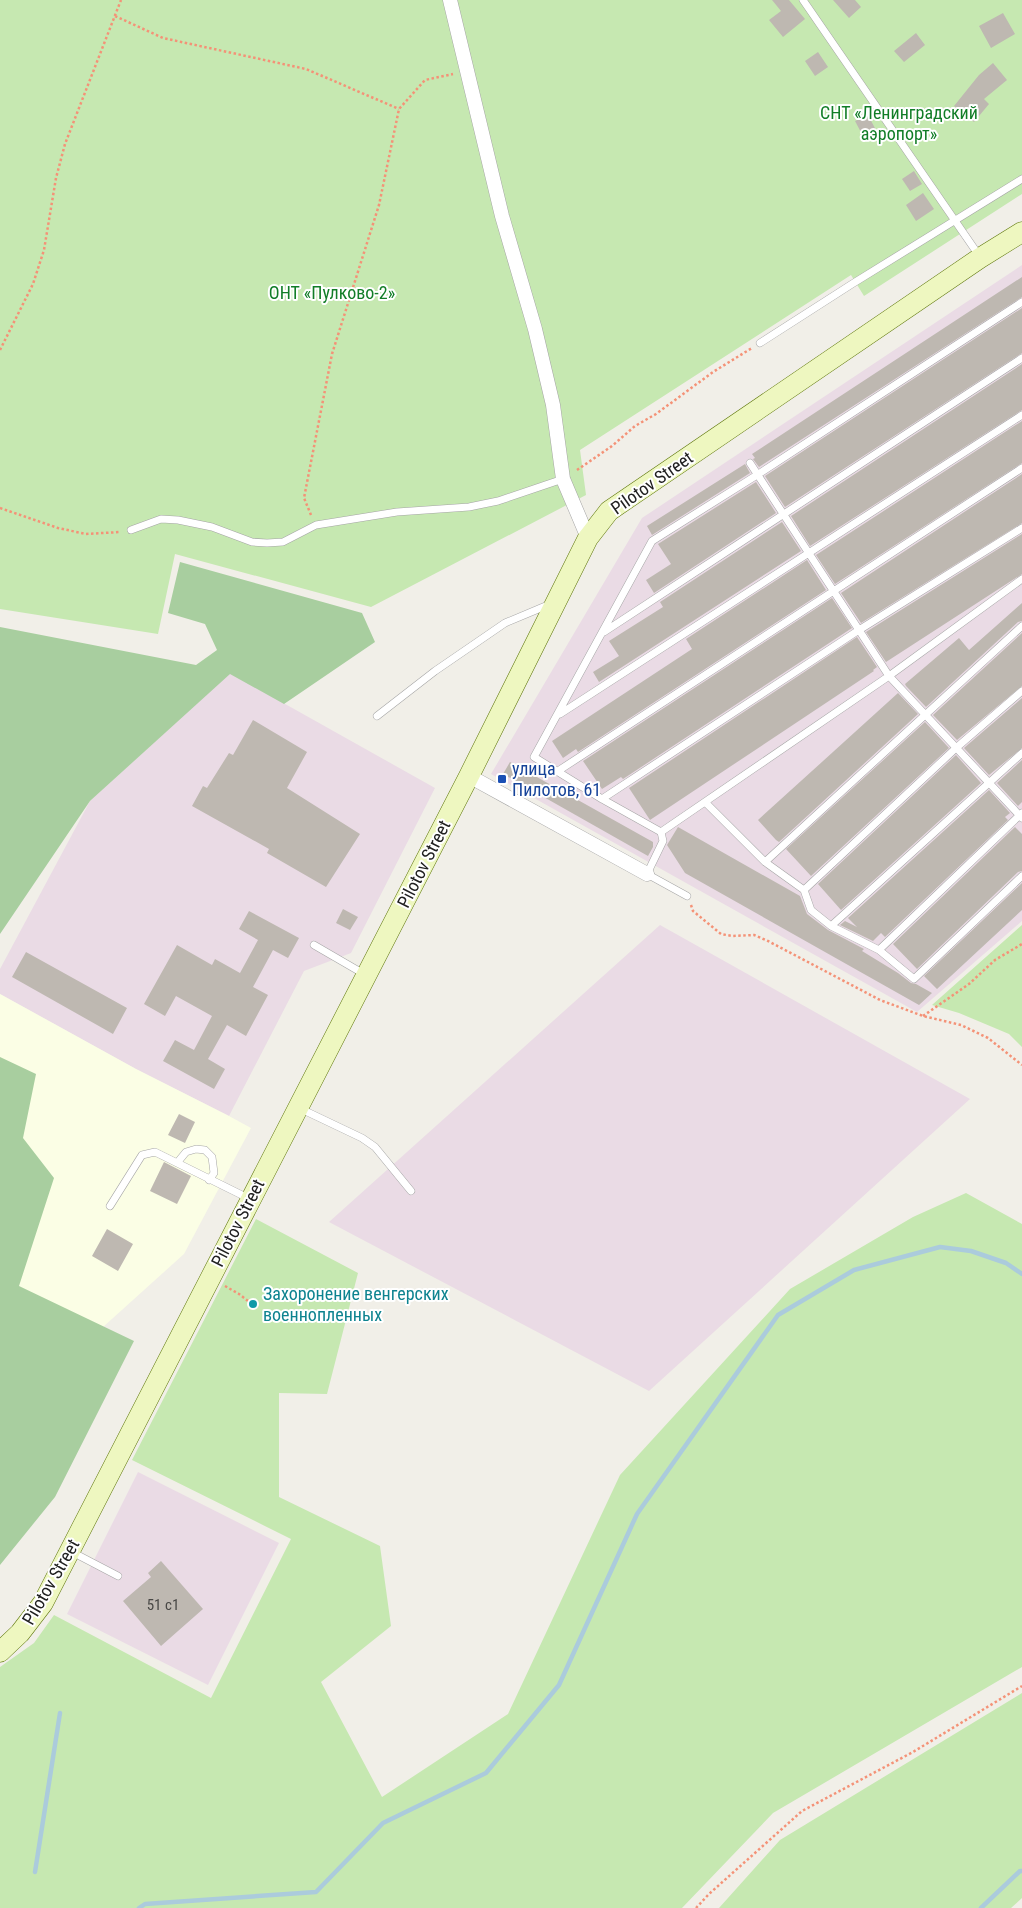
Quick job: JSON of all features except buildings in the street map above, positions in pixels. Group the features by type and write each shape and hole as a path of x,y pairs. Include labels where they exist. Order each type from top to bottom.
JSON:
{"street":[{"path":"450,0 502,216 537,339 553,405 563,480 588,538"},
{"name":"Pilotov Street","path":"0,1652 20,1633 43,1603 469,776 588,538 609,511 980,258 1022,232"},
{"path":"469,776 647,874"}],"lane":[{"path":"803,0 980,258"},
{"path":"760,343 1022,179"},
{"path":"687,896 647,874 663,841 661,832 602,800 534,757 652,541 757,475 1022,302"},
{"path":"602,633 1022,358"},
{"path":"558,715 1022,415"},
{"path":"750,463 889,676 1021,815 879,950"},
{"path":"558,771 1022,468"},
{"path":"131,530 161,519 178,520 212,527 252,542 267,544 283,542 316,525 397,512 469,506 498,501 563,480"},
{"path":"602,800 859,630 1022,528"},
{"path":"661,832 889,676 1022,579"},
{"path":"377,716 435,671 505,623 556,602"},
{"path":"764,862 1022,626"},
{"path":"804,890 956,748 1022,690"},
{"path":"831,926 1022,753"},
{"path":"705,802 764,862 804,890 812,910 831,926 879,950 914,979 1022,876"},
{"path":"314,945 366,975"},
{"path":"298,1107 362,1138 375,1147 411,1191"},
{"path":"177,1163 186,1152 196,1149 205,1150 212,1157 214,1173 209,1180"},
{"path":"110,1206 142,1156 149,1152 155,1152 251,1199"},
{"path":"70,1551 118,1576"}],"path":[{"path":"0,350 33,284 44,250 56,178 66,144 121,0"},
{"path":"115,16 163,38 306,70 399,109"},
{"path":"316,525 304,498 330,363 379,205 399,109 425,80 467,71"},
{"path":"563,480 612,446 635,426 656,414 713,372 760,343"},
{"path":"0,508 58,528 86,534 131,530"},
{"path":"687,896 693,911 722,934 732,936 754,935 880,1000 923,1016 961,1025 977,1032 1022,1065"},
{"path":"923,1016 968,984 995,960 1022,944"},
{"path":"211,1277 252,1304"},
{"path":"696,1908 709,1894 802,1811 913,1752 1022,1686"}],"shaded area":[{"path":"1022,265 1022,921 917,1012 491,774 642,518"},
{"path":"230,673 435,788 351,953 304,971 229,1116 136,1069 0,994 0,969 90,801"},
{"path":"660,925 970,1099 649,1391 329,1222"},
{"path":"0,994 136,1069 251,1128 184,1254 0,1420"},
{"path":"138,1472 279,1543 208,1685 67,1614"}],"green space":[{"name":"ОНТ «Пулково-2»","path":"0,0 1022,0 1022,194 864,296 851,275 580,450 586,495 371,607 175,554 158,634 0,609"},
{"path":"180,562 362,613 375,642 284,704 230,674 90,801 0,934 0,627 196,665 217,650 205,624 168,613"},
{"path":"1022,925 1022,1047 1009,1034 959,1013 932,1005"},
{"path":"0,1057 36,1074 23,1138 54,1178 19,1286 134,1341 55,1497 0,1565"},
{"path":"966,1193 1022,1224 1022,1667 773,1813 682,1908 0,1908 0,1667 34,1643 54,1615 211,1698 291,1539 132,1460 256,1219 358,1273 327,1394 279,1393 279,1497 380,1546 391,1626 321,1682 382,1797 508,1714 620,1475 790,1289 913,1217"},
{"path":"1022,1693 1022,1898 1011,1908 719,1908 780,1840"}],"waterway":[{"path":"139,1908 145,1904 316,1892 383,1823 486,1773 559,1685 637,1514 778,1315 854,1270 940,1247 971,1251 1006,1263 1022,1274"},
{"path":"35,1872 60,1713"},
{"path":"981,1908 1022,1871"}],"place":[{"name":"улица Пилотов, 61","path":"502,779"},
{"name":"Захоронение венгерских военнопленных","path":"253,1304"}],"park label":[{"name":"СНТ «Ленинградский аэропорт»","path":"899,123"}]}
